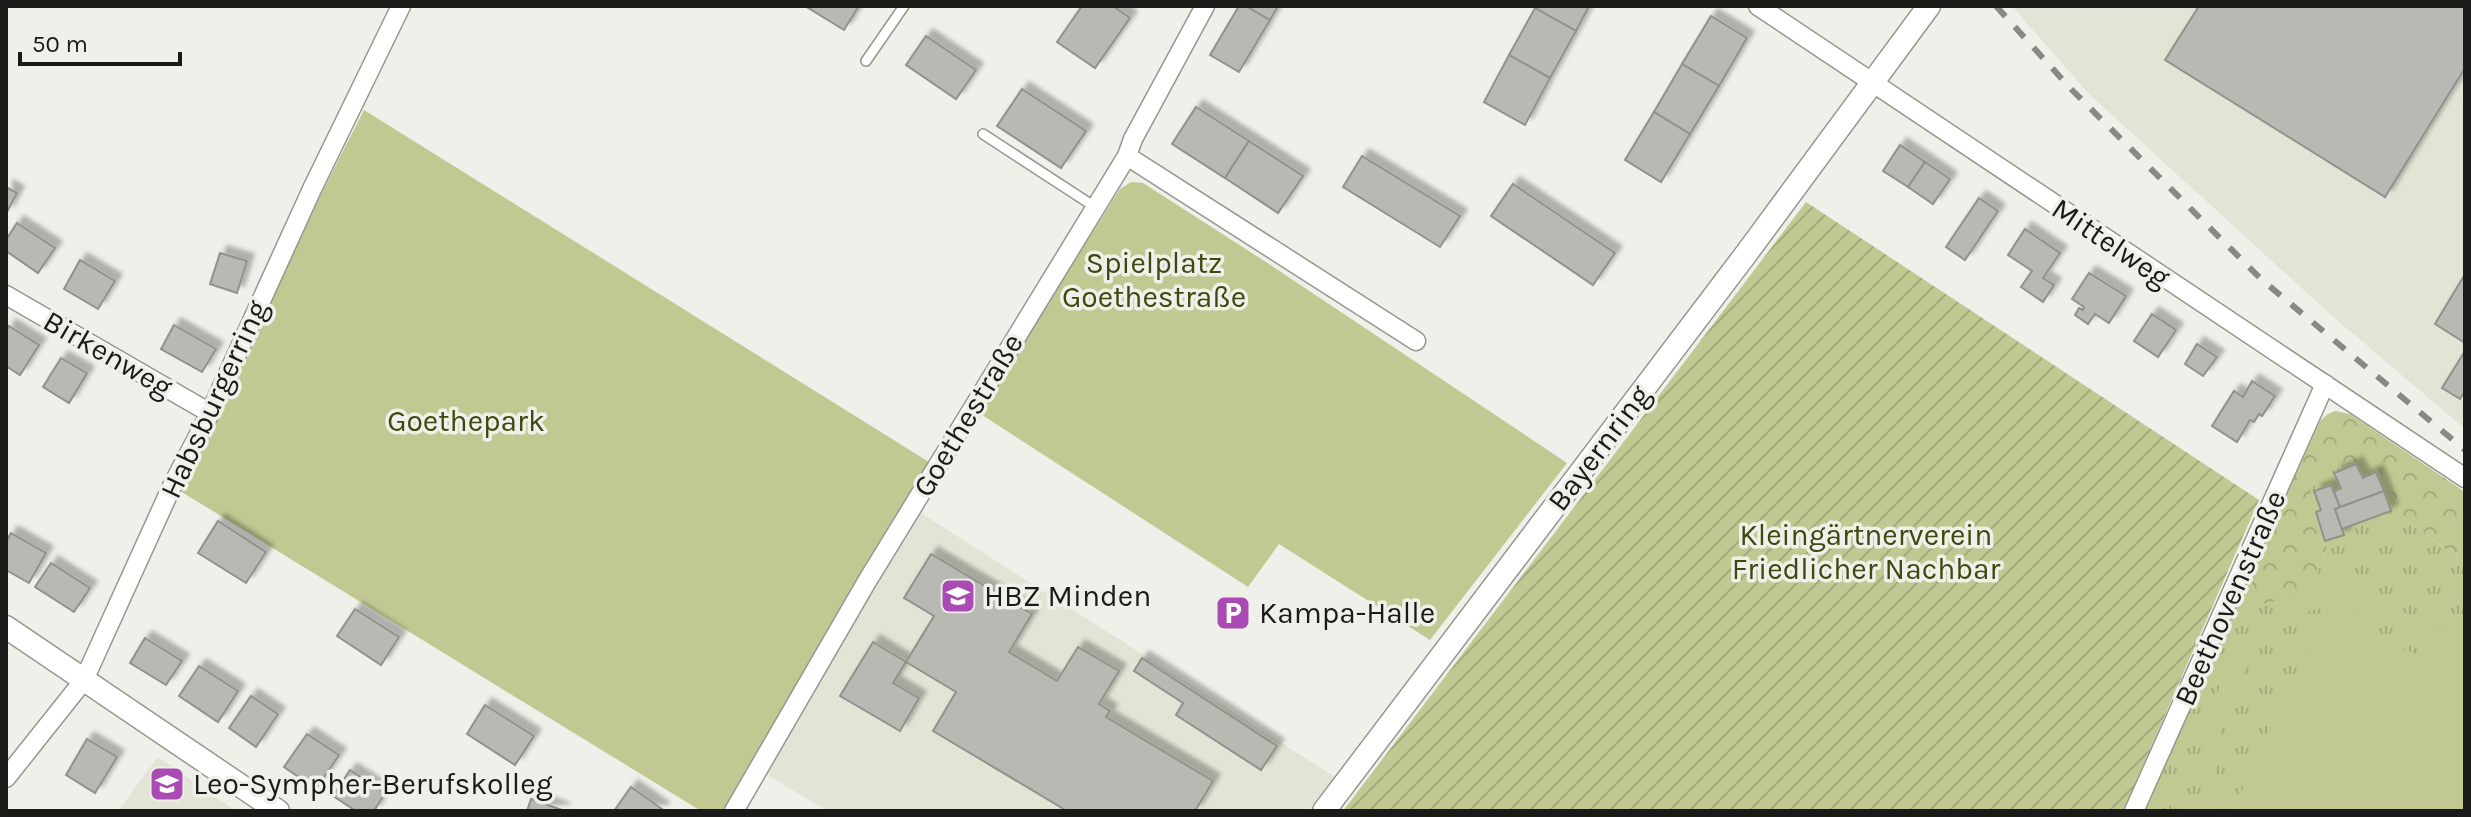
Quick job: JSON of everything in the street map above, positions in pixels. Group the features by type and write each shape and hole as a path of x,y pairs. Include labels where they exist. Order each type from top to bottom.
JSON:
{"street":[{"name":"Habsburgerring","path":"6,778 84,680 172,486 210,413 312,189 401,6"},
{"name":"Goethestraße","path":"734,811 866,583 1127,156 1133,139 1202,12 1181,6"},
{"name":"Mittelweg","path":"1758,6 2465,478"},
{"name":"Bayernring","path":"1324,811 1873,85 1929,6"},
{"path":"1127,156 1416,341"},
{"name":"Birkenweg","path":"6,295 210,413"},
{"name":"Beethovenstraße","path":"2134,811 2325,384"},
{"path":"6,627 278,811"}],"lane":[{"path":"866,61 904,6"},
{"path":"983,134 1095,207"}],"shaded area":[{"path":"2012,6 2465,6 2465,429 2330,314 2089,94"},
{"name":"HBZ Minden","path":"916,510 1335,777 1308,811 827,811 763,772"},
{"name":"Leo-Sympher-Berufskolleg","path":"158,757 236,811 118,811"}],"green space":[{"name":"Goethepark","path":"364,110 929,462 724,811 701,811 172,486"},
{"name":"Spielplatz Goethestraße","path":"1131,182 1143,183 1269,264 1567,463 1430,640 1279,544 1248,587 976,411 1120,189"},
{"name":"Kleingärtnerverein Friedlicher Nachbar","path":"1806,202 2259,500 2123,811 1343,811"},
{"path":"2335,411 2350,414 2465,492 2465,563 2404,519 2374,455 2306,480 2327,547 2312,588 2232,615 2320,421"},
{"path":"2374,454 2404,519 2465,563 2465,811 2143,811 2232,615 2312,587 2327,547 2305,480"},
{"path":"2323,575 2465,640 2465,664 2356,613 2324,608 2298,616 2274,634 2253,659 2236,689 2217,754 2217,785 2224,811 2208,811 2202,781 2202,749 2209,716 2221,684 2238,654 2259,628 2284,609 2312,597"},
{"path":"2325,612 2465,677 2465,811 2232,811"}],"building":[{"path":"805,6 859,6 844,30"},
{"path":"1082,6 1113,6 1130,18 1095,68 1057,42"},
{"path":"1239,6 1246,6 1270,20 1239,72 1210,55"},
{"path":"1246,6 1278,6 1270,20"},
{"path":"1536,6 1589,6 1576,31"},
{"path":"2199,6 2465,6 2465,68 2385,197 2165,60"},
{"path":"1535,8 1576,31 1550,78 1509,55"},
{"path":"1711,16 1747,38 1719,86 1682,64"},
{"path":"926,36 976,70 956,99 906,65"},
{"path":"1509,55 1550,78 1525,125 1484,102"},
{"path":"1682,64 1719,86 1690,134 1654,112"},
{"path":"1022,89 1086,131 1061,168 997,126"},
{"path":"1196,107 1249,141 1225,178 1172,144"},
{"path":"1654,112 1690,134 1661,182 1625,160"},
{"path":"1249,141 1303,176 1278,213 1225,178"},
{"path":"1900,145 1925,162 1908,187 1883,171"},
{"path":"1362,156 1460,216 1440,247 1343,187"},
{"path":"1925,162 1950,179 1933,204 1908,187"},
{"path":"1513,184 1615,253 1593,285 1491,216"},
{"path":"6,187 17,193 6,214"},
{"path":"1979,198 1998,211 1965,260 1946,247"},
{"path":"17,223 55,248 38,273 6,251 6,240"},
{"path":"2025,229 2060,253 2043,278 2054,285 2043,302 2021,287 2032,271 2008,255"},
{"path":"220,253 247,261 237,293 210,284"},
{"path":"80,260 115,281 98,309 64,289"},
{"path":"2089,273 2126,296 2109,323 2095,314 2088,324 2075,315 2079,308 2083,310 2084,307 2072,299"},
{"path":"2465,274 2465,343 2435,324"},
{"path":"2152,314 2176,330 2158,357 2134,341"},
{"path":"174,325 216,349 202,372 161,349"},
{"path":"9,326 39,345 20,375 6,366 6,331"},
{"path":"2197,344 2217,357 2203,376 2185,364"},
{"path":"2465,351 2465,391 2460,399 2442,388"},
{"path":"61,358 87,373 69,403 43,387"},
{"path":"2252,381 2275,396 2262,416 2259,414 2254,422 2250,420 2237,442 2212,426 2234,391 2243,397"},
{"path":"2356,464 2363,478 2376,472 2384,491 2340,507 2334,492 2341,488 2334,473"},
{"path":"2331,485 2340,507 2335,509 2344,535 2325,541 2316,512 2321,510 2314,491"},
{"path":"2384,491 2391,511 2342,529 2335,509"},
{"path":"218,521 266,552 246,583 198,553"},
{"path":"11,533 46,553 29,583 6,570 6,542"},
{"path":"931,554 1032,614 1009,652 1057,681 1078,647 1119,671 1099,704 1110,711 1106,717 1213,781 1195,811 1067,811 933,731 956,692 906,662 934,616 904,598"},
{"path":"51,563 90,588 74,612 35,587"},
{"path":"355,609 399,637 381,665 337,636"},
{"path":"145,638 182,661 166,685 130,663"},
{"path":"873,642 906,662 893,683 919,698 900,731 840,696"},
{"path":"1142,658 1277,746 1261,770 1176,715 1183,703 1134,671"},
{"path":"199,666 238,691 218,722 179,696"},
{"path":"251,696 278,714 256,747 229,728"},
{"path":"485,705 534,736 515,765 467,734"},
{"path":"307,734 339,755 316,789 284,767"},
{"path":"87,739 117,757 95,793 66,775"},
{"path":"350,770 385,793 374,811 356,811 333,796"},
{"path":"631,787 662,809 661,811 614,811"},
{"path":"531,799 562,810 562,811 527,811"}],"railway":[{"path":"1996,6 2072,90 2261,279 2465,450"}],"place":[{"name":"HBZ Minden","path":"958,596"},
{"name":"Kampa-Halle","path":"1233,613"},
{"name":"Leo-Sympher-Berufskolleg","path":"167,784"}]}
